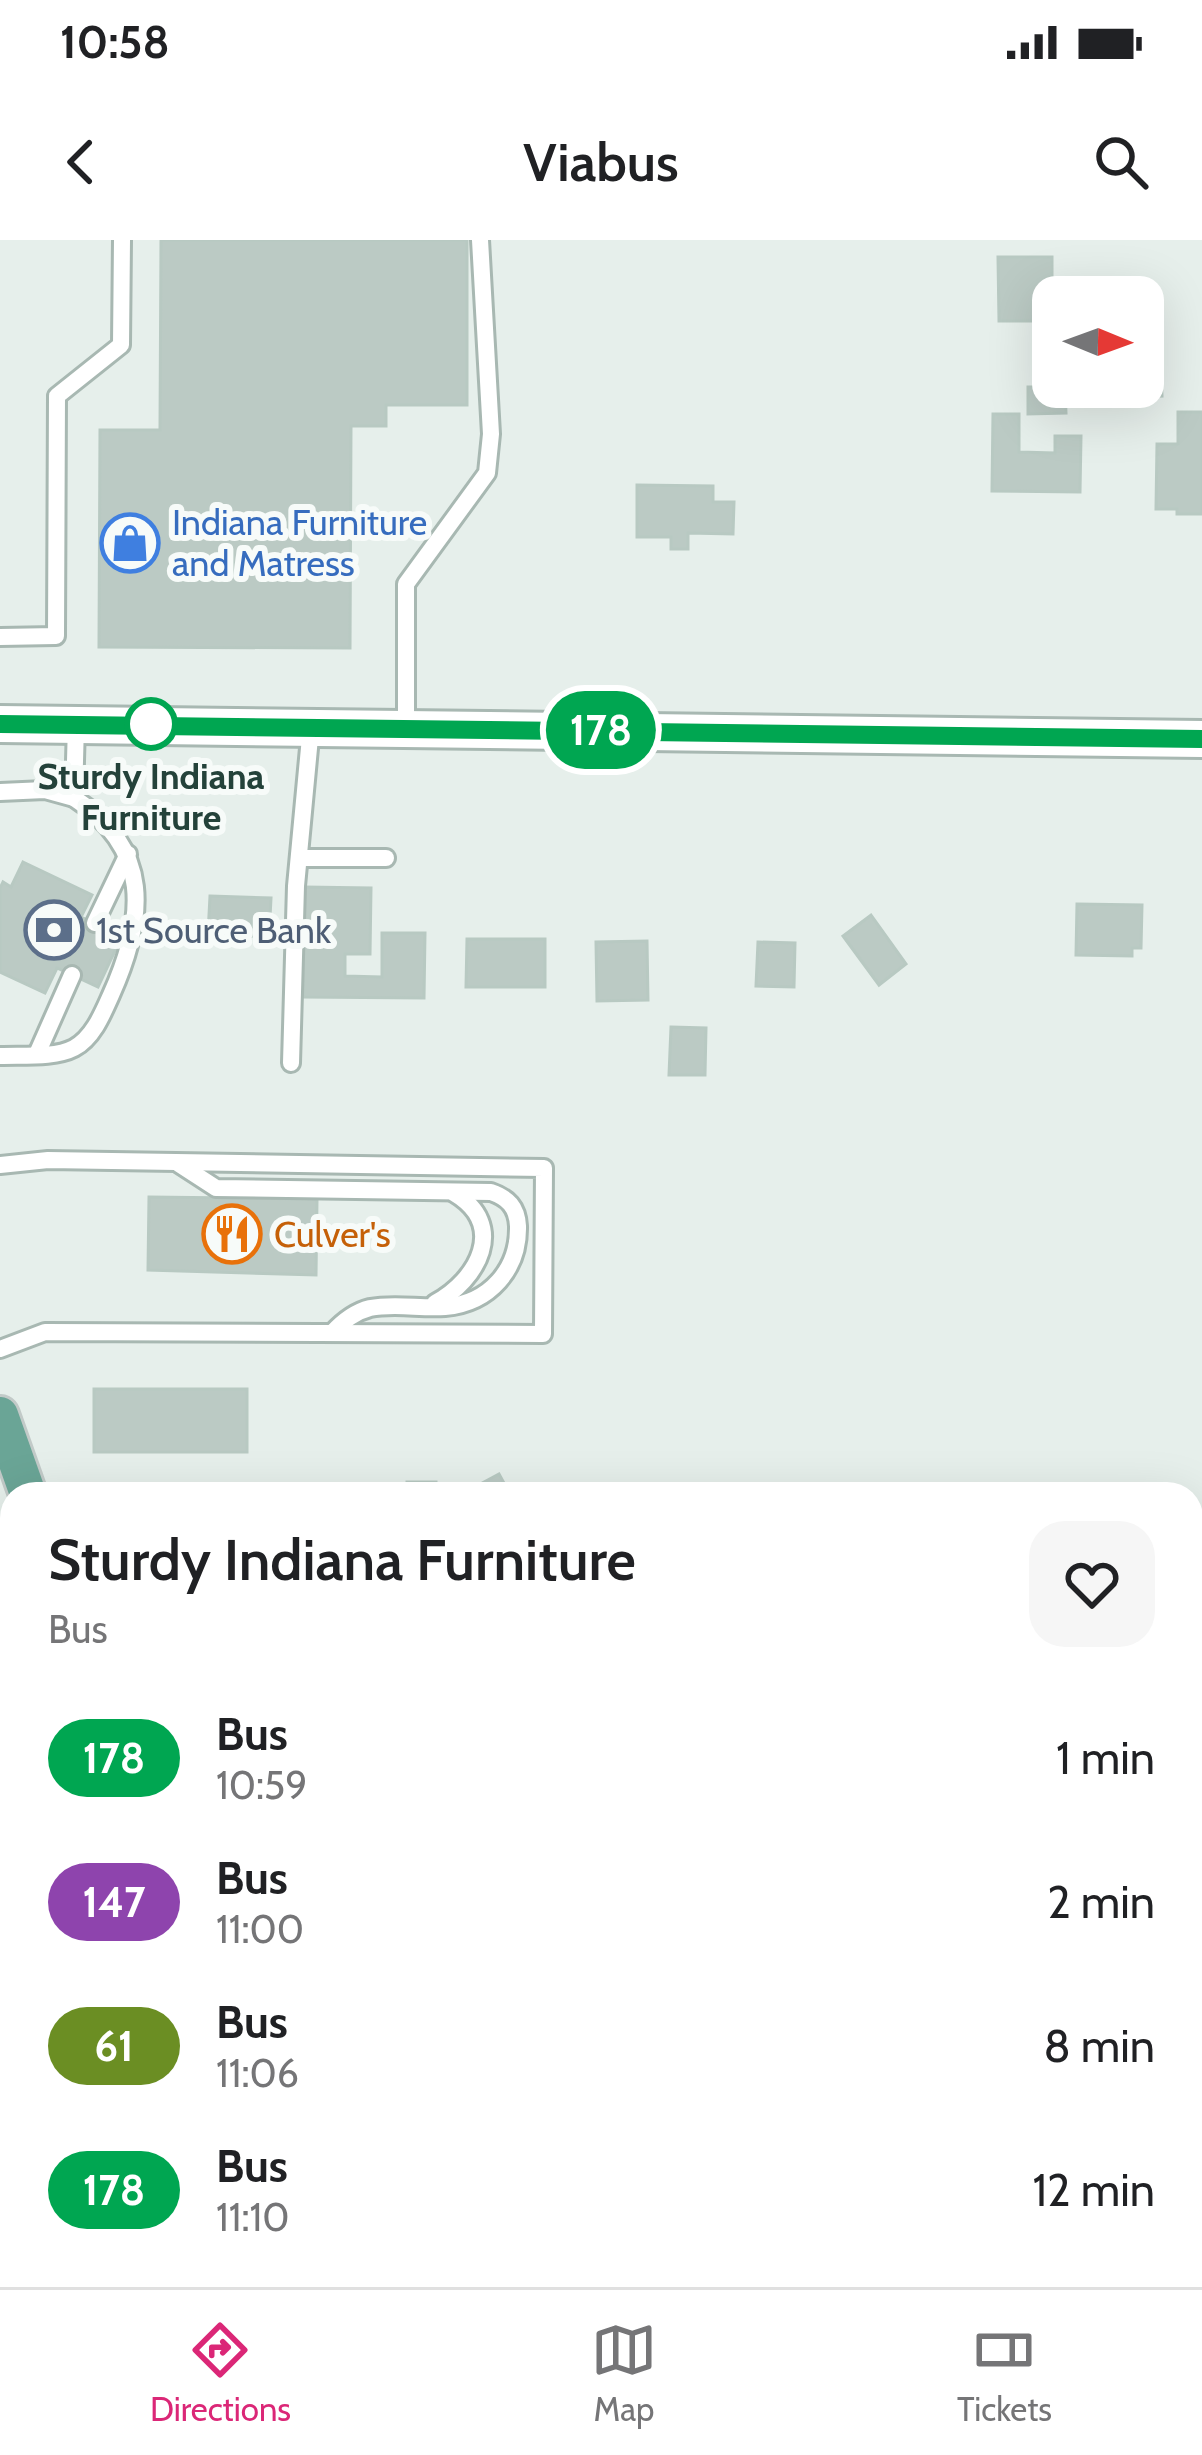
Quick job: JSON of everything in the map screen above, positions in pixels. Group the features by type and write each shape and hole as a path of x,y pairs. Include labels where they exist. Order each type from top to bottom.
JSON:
{"main road":[{"path":"0,1414 24,1482"}],"street":[{"path":"0,724 1202,739"}],"lane":[{"path":"0,637 56,636 57,396 121,345 122,240"},
{"path":"406,728 406,584 488,473 491,434 481,240"},
{"path":"74,798 76,723"},
{"path":"291,1063 298,858 311,726"},
{"path":"0,792 46,790 74,798 95,812 129,853 136,888 135,928 105,1010 90,1034 72,1050 0,1056"},
{"path":"95,923 129,853"},
{"path":"298,858 386,858"},
{"path":"37,1054 71,975"},
{"path":"0,1165 48,1160 544,1168 543,1334 45,1332 0,1349"},
{"path":"177,1162 216,1188 491,1192 505,1197 518,1220 518,1250 511,1268 485,1293 447,1307 367,1309 351,1315 332,1333"},
{"path":"429,1306 457,1292 480,1260 481,1227 476,1213 450,1191"}],"building":[{"path":"161,240 467,240 467,405 386,405 386,426 351,426 350,648 99,647 100,430 160,430"},
{"path":"998,257 1052,257 1052,276 1032,276 1032,321 999,321"},
{"path":"1028,387 1032,387 1032,408 1066,408 1066,413 1028,414"},
{"path":"1178,412 1202,412 1202,514 1156,509 1157,444 1178,444"},
{"path":"993,414 1019,414 1019,452 1055,453 1055,436 1081,436 1080,492 992,491"},
{"path":"637,485 713,486 713,502 734,502 733,534 688,533 688,549 671,549 671,537 637,537"},
{"name":"1st Source Bank","path":"23,862 92,895 81,917 122,936 98,987 57,968 45,993 0,972 0,888 3,882 11,887"},
{"path":"304,887 371,888 370,954 345,954 345,976 382,977 382,933 425,933 424,998 303,997"},
{"path":"210,896 271,898 269,937 208,934"},
{"path":"1077,904 1142,905 1141,948 1132,948 1132,956 1076,955"},
{"path":"871,915 906,964 879,985 843,936"},
{"path":"467,939 545,939 545,987 466,987"},
{"path":"647,941 648,1000 597,1001 596,942"},
{"path":"758,942 795,943 794,987 756,986"},
{"path":"671,1027 706,1028 705,1075 669,1075"},
{"name":"Culver's","path":"149,1197 317,1199 316,1275 148,1270"},
{"path":"94,1389 247,1389 247,1452 94,1452"}],"bus line":[{"name":"178","path":"0,724 1202,739"}],"place":[{"name":"Indiana Furniture and Matress","path":"130,543"},
{"name":"Sturdy Indiana Furniture","path":"151,724"},
{"name":"1st Source Bank","path":"54,930"},
{"name":"Culver's","path":"232,1234"}]}
